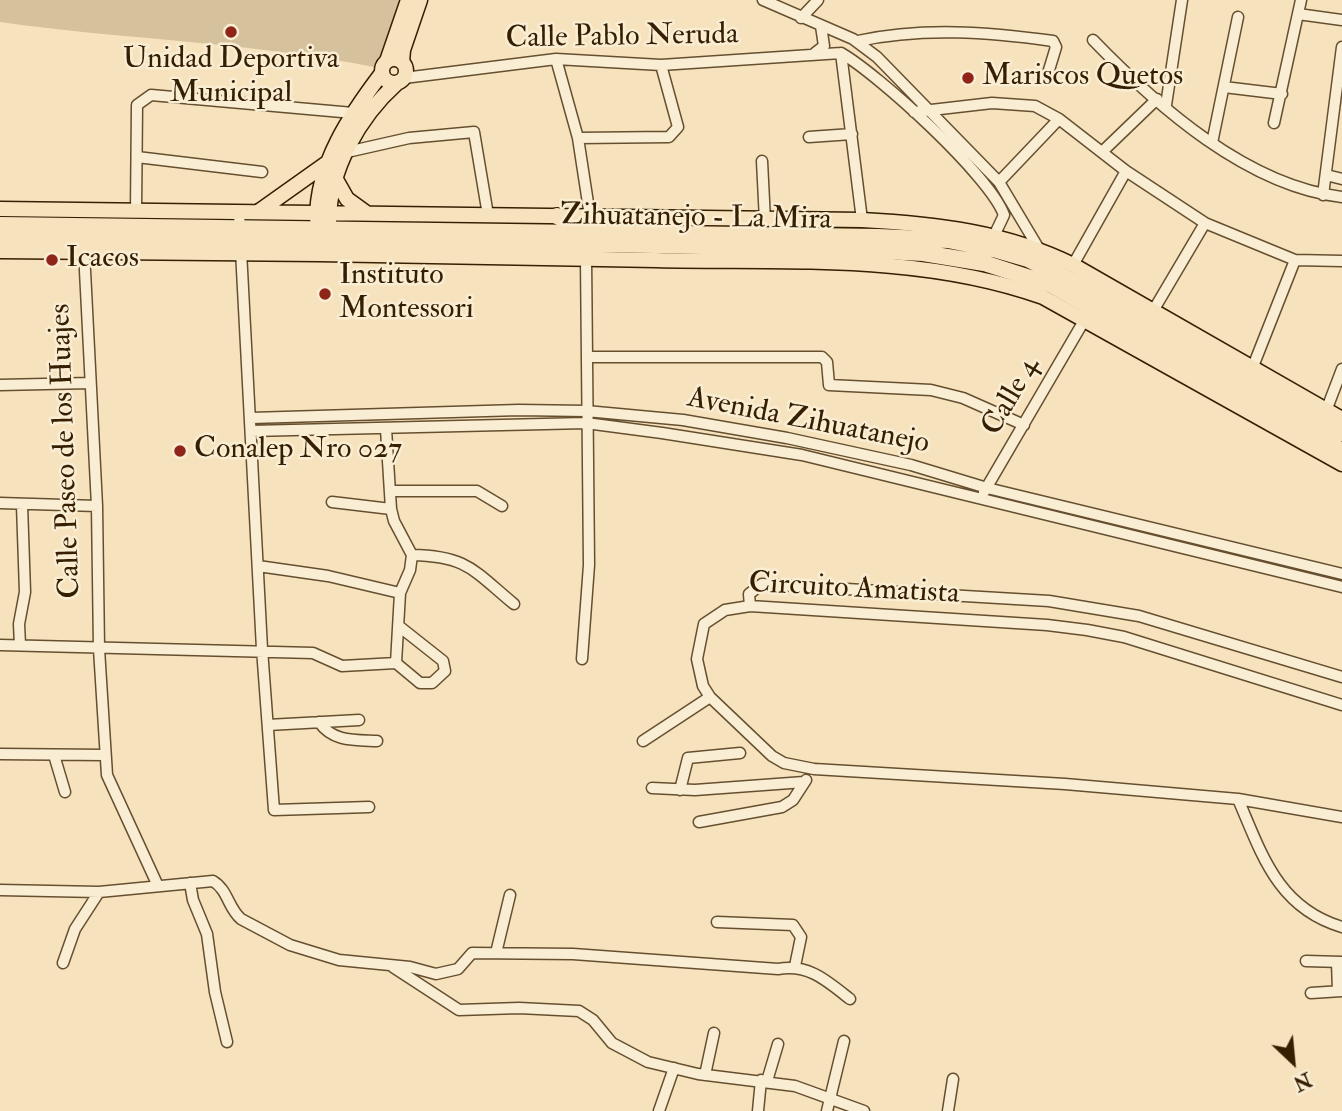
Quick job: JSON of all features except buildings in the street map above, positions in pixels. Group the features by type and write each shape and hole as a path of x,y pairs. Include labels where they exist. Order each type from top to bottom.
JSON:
{"highway":[{"path":"557,216 602,234"},
{"name":"Zihuatanejo - La Mira","path":"0,225 239,242"},
{"name":"Zihuatanejo - La Mira","path":"0,239 146,247 323,235 602,234 948,240 1028,259 1078,284 1342,433"},
{"name":"Zihuatanejo - La Mira","path":"323,235 923,253 984,262 1052,285 1195,377 1342,451"}],"main road":[{"path":"401,81 387,81 408,0"},
{"path":"323,235 331,169 353,113 403,50 421,0"},
{"path":"257,212 331,169 347,152 373,110 401,81 407,70 391,65"},
{"path":"331,169 346,199 367,213"},
{"path":"0,209 257,212 323,235 586,258 935,269 1003,283 1043,298 1195,377 1342,464"},
{"path":"323,235 367,213 765,221 862,220 918,223 994,236 1039,248 1073,265 1342,419"},
{"path":"0,251 84,251 146,247"}],"street":[{"path":"763,0 858,41 889,68 999,182 1039,248"},
{"path":"801,18 818,0"},
{"path":"1103,151 1161,102 1182,0"},
{"path":"1274,123 1301,0"},
{"path":"1298,14 1342,20"},
{"path":"1212,143 1238,17"},
{"path":"809,55 824,46 821,26"},
{"path":"858,41 877,37 967,31 1053,41 1056,47 1049,70"},
{"path":"1093,40 1131,80 1227,153 1323,195 1342,197"},
{"path":"1323,195 1339,102 1342,47"},
{"path":"841,53 858,62 914,112 986,184 1001,205 1004,215 994,236"},
{"path":"841,53 862,220"},
{"name":"Calle Pablo Neruda","path":"401,81 556,59 661,65 841,53"},
{"path":"556,59 578,138 590,216"},
{"path":"578,138 669,137 675,133 678,127 661,65"},
{"path":"1224,87 1282,94"},
{"path":"136,211 137,105 150,95 353,113"},
{"path":"914,112 1016,103 1035,106 1059,119 1126,171 1205,223 1295,260 1342,261"},
{"path":"999,182 1059,119"},
{"path":"347,152 409,138 474,132 488,215"},
{"path":"809,137 852,134"},
{"path":"137,157 261,172"},
{"path":"762,161 765,221"},
{"path":"1073,265 1126,171"},
{"path":"1326,175 1342,179"},
{"path":"239,213 262,649 274,810 369,807"},
{"path":"1153,311 1205,223"},
{"name":"Calle Paseo de los Huajes","path":"84,251 97,506 99,649 107,775 158,886"},
{"path":"582,659 589,565 586,258"},
{"path":"1252,369 1295,260"},
{"name":"Calle 4","path":"980,499 1085,319"},
{"path":"588,357 825,359 829,386 931,390 963,398 1024,425"},
{"path":"1326,411 1342,369"},
{"path":"0,385 90,383"},
{"name":"Avenida Zihuatanejo","path":"251,418 586,417 683,420 787,438 911,465 987,488 1342,574"},
{"name":"Avenida Zihuatanejo","path":"251,431 386,429 586,417 802,455 1342,587"},
{"path":"386,429 391,509 394,521 412,555 410,570 400,593 397,663"},
{"path":"390,491 477,491 502,506"},
{"path":"332,502 391,509"},
{"path":"0,503 97,506"},
{"path":"20,645 19,624 23,609 25,566 22,505"},
{"path":"412,555 448,556 465,564 514,604"},
{"path":"258,566 319,574 400,593"},
{"path":"750,606 749,594 762,584 1049,601 1139,616 1342,677"},
{"path":"1046,625 1049,601"},
{"name":"Circuito Amatista","path":"1342,705 1124,637 1046,625 750,606 725,610 704,624 697,659 703,686 710,697 772,756 784,763 814,769 1065,783 1238,799 1342,818"},
{"path":"0,645 99,649 262,649 313,653 342,666 397,663 420,683 427,685 445,671 446,665 400,627"},
{"path":"643,741 710,697"},
{"path":"268,725 359,720"},
{"path":"319,722 327,734 348,740 377,741"},
{"path":"680,790 688,758 740,753"},
{"path":"0,754 105,754"},
{"path":"54,755 65,792"},
{"path":"699,821 768,812 788,804 814,769"},
{"path":"652,788 680,790 804,782"},
{"path":"1238,799 1269,869 1284,890 1300,908 1319,920 1342,927"},
{"path":"0,890 100,892 213,881 222,886 234,914 290,945 339,960 391,965 436,974 458,969 472,953 573,954 778,969 795,966 813,971 850,999"},
{"path":"190,883 193,900 207,934 227,1042"},
{"path":"63,963 71,936 100,892"},
{"path":"496,953 510,895"},
{"path":"718,922 793,925 801,937 795,966"},
{"path":"1306,961 1339,962 1340,991 1311,993"},
{"path":"391,965 459,1010 519,1008 579,1012 593,1020 612,1043 624,1051 705,1075 764,1081 831,1097 864,1111"},
{"path":"705,1075 714,1033"},
{"path":"827,1111 844,1041"},
{"path":"758,1111 764,1081 778,1044"},
{"path":"659,1111 674,1068"},
{"path":"948,1111 953,1079"}],"shaded area":[{"name":"Unidad Deportiva Municipal","path":"0,0 402,0 379,68 285,52 0,22"}],"place":[{"name":"Unidad Deportiva Municipal","path":"231,32"},
{"name":"Mariscos Quetos","path":"968,78"},
{"name":"Icacos","path":"52,260"},
{"name":"Instituto Montessori","path":"325,294"},
{"name":"Conalep Nro 027","path":"180,451"}]}
